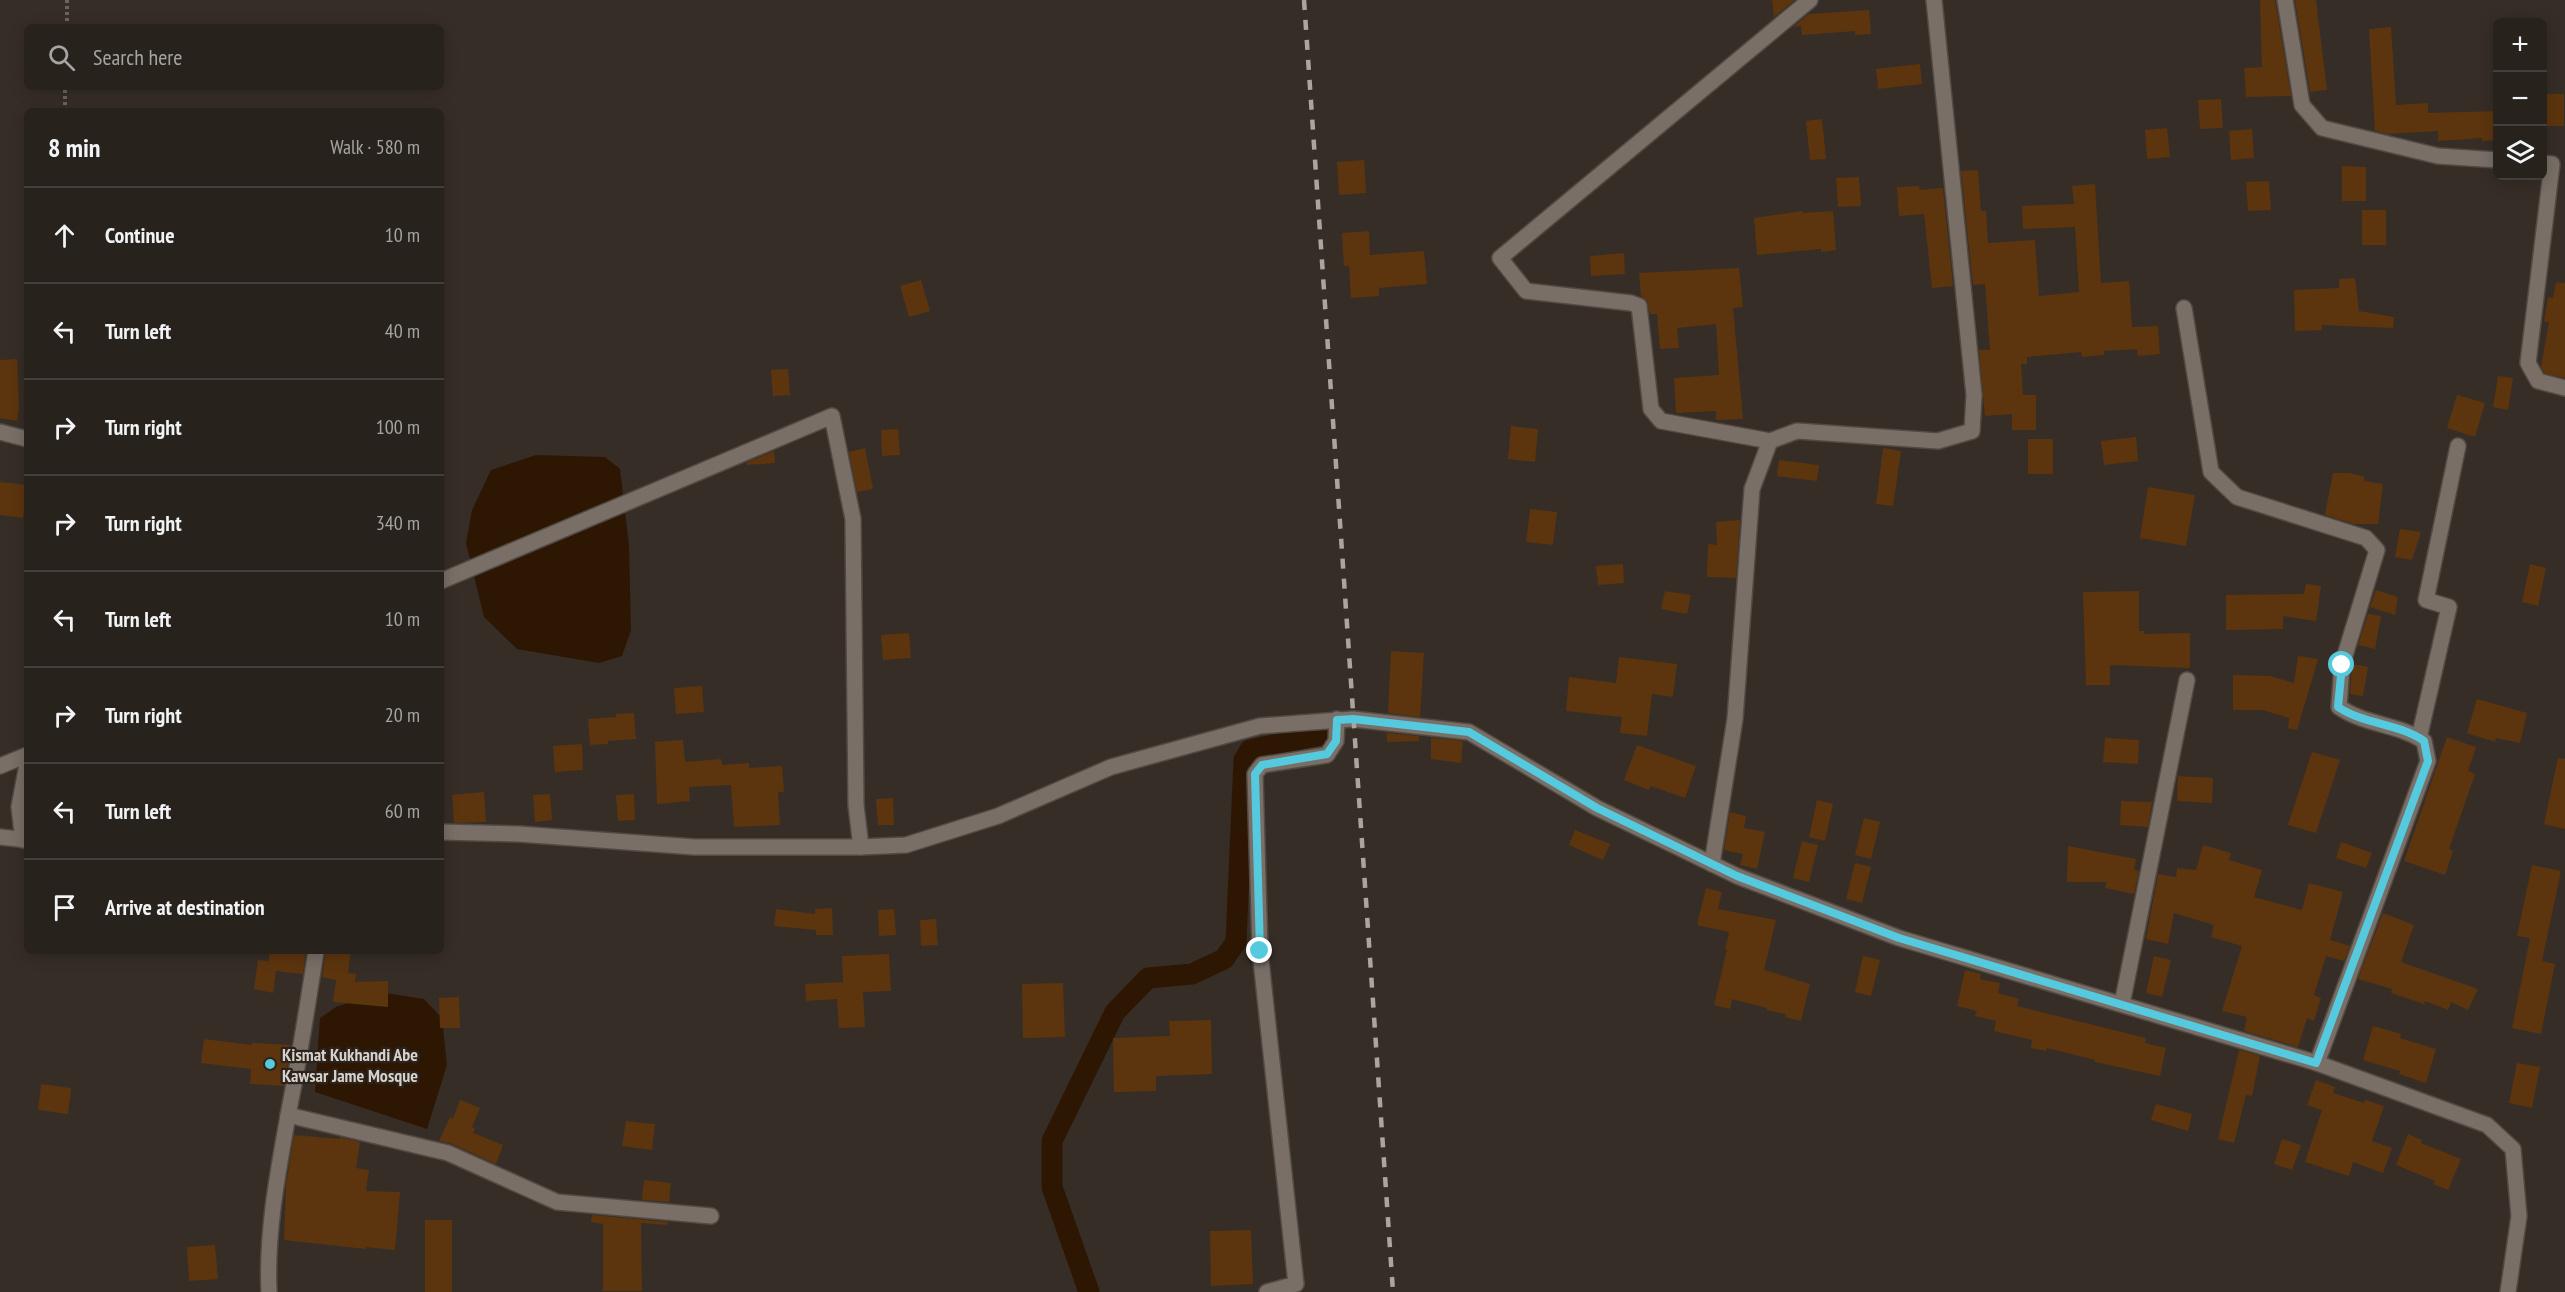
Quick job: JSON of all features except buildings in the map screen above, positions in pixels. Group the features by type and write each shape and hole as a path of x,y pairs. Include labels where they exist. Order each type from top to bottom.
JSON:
{"street":[{"path":"1810,0 1500,258 1526,291 1639,306 1651,409 1661,422 1770,441 1797,431 1938,441 1972,431 1974,394 1934,0"},
{"path":"2285,0 2302,105 2322,128 2438,156 2493,160"},
{"path":"2553,164 2528,363 2538,381 2565,388"},
{"path":"2184,308 2211,472 2237,497 2366,538 2377,550 2342,665 2338,707 2351,716 2408,731 2420,738 2424,741 2428,761 2316,1063"},
{"path":"444,580 832,416 853,519 856,805 861,847"},
{"path":"0,432 24,438"},
{"path":"1712,864 1735,719 1752,489 1770,441"},
{"path":"2420,738 2449,607 2426,600 2458,446"},
{"path":"2122,1004 2187,680"},
{"path":"444,832 519,834 694,847 906,845 998,816 1111,767 1260,726 1353,719 1469,732 1597,808 1737,876 1899,938 2316,1063 2487,1125 2513,1149 2519,1216 2508,1292"},
{"path":"1267,1292 1296,1284 1260,951 1255,774 1262,765 1327,754 1336,741 1337,720"},
{"path":"0,766 24,756"},
{"path":"24,781 19,807 24,834"},
{"path":"0,837 24,840"},
{"path":"268,1292 278,1169 315,954"},
{"path":"288,1115 448,1153 557,1202 711,1216"}],"path":[{"path":"67,0 67,24"},
{"path":"65,90 65,108"}],"shaded area":[{"path":"536,455 605,457 620,469 629,545 631,630 622,656 599,663 517,649 484,617 466,543 472,510 491,470"},
{"path":"379,992 424,999 442,1018 447,1065 427,1129 315,1092 320,1018 336,1007"}],"waterway":[{"path":"1089,1292 1052,1187 1052,1141 1115,1012 1148,978 1192,974 1224,959 1236,942 1244,760 1250,750 1320,735"}],"railway":[{"path":"1304,0 1393,1292"}],"place":[{"name":"Kismat Kukhandi Abe Kawsar Jame Mosque","path":"270,1064"}],"route":[{"path":"1260,951 1255,774 1262,765 1327,754 1336,741 1337,720 1353,719 1469,732 1597,808 1737,876 1899,938 2316,1063 2428,761 2424,741 2408,731 2351,716 2338,707 2342,665"}]}
